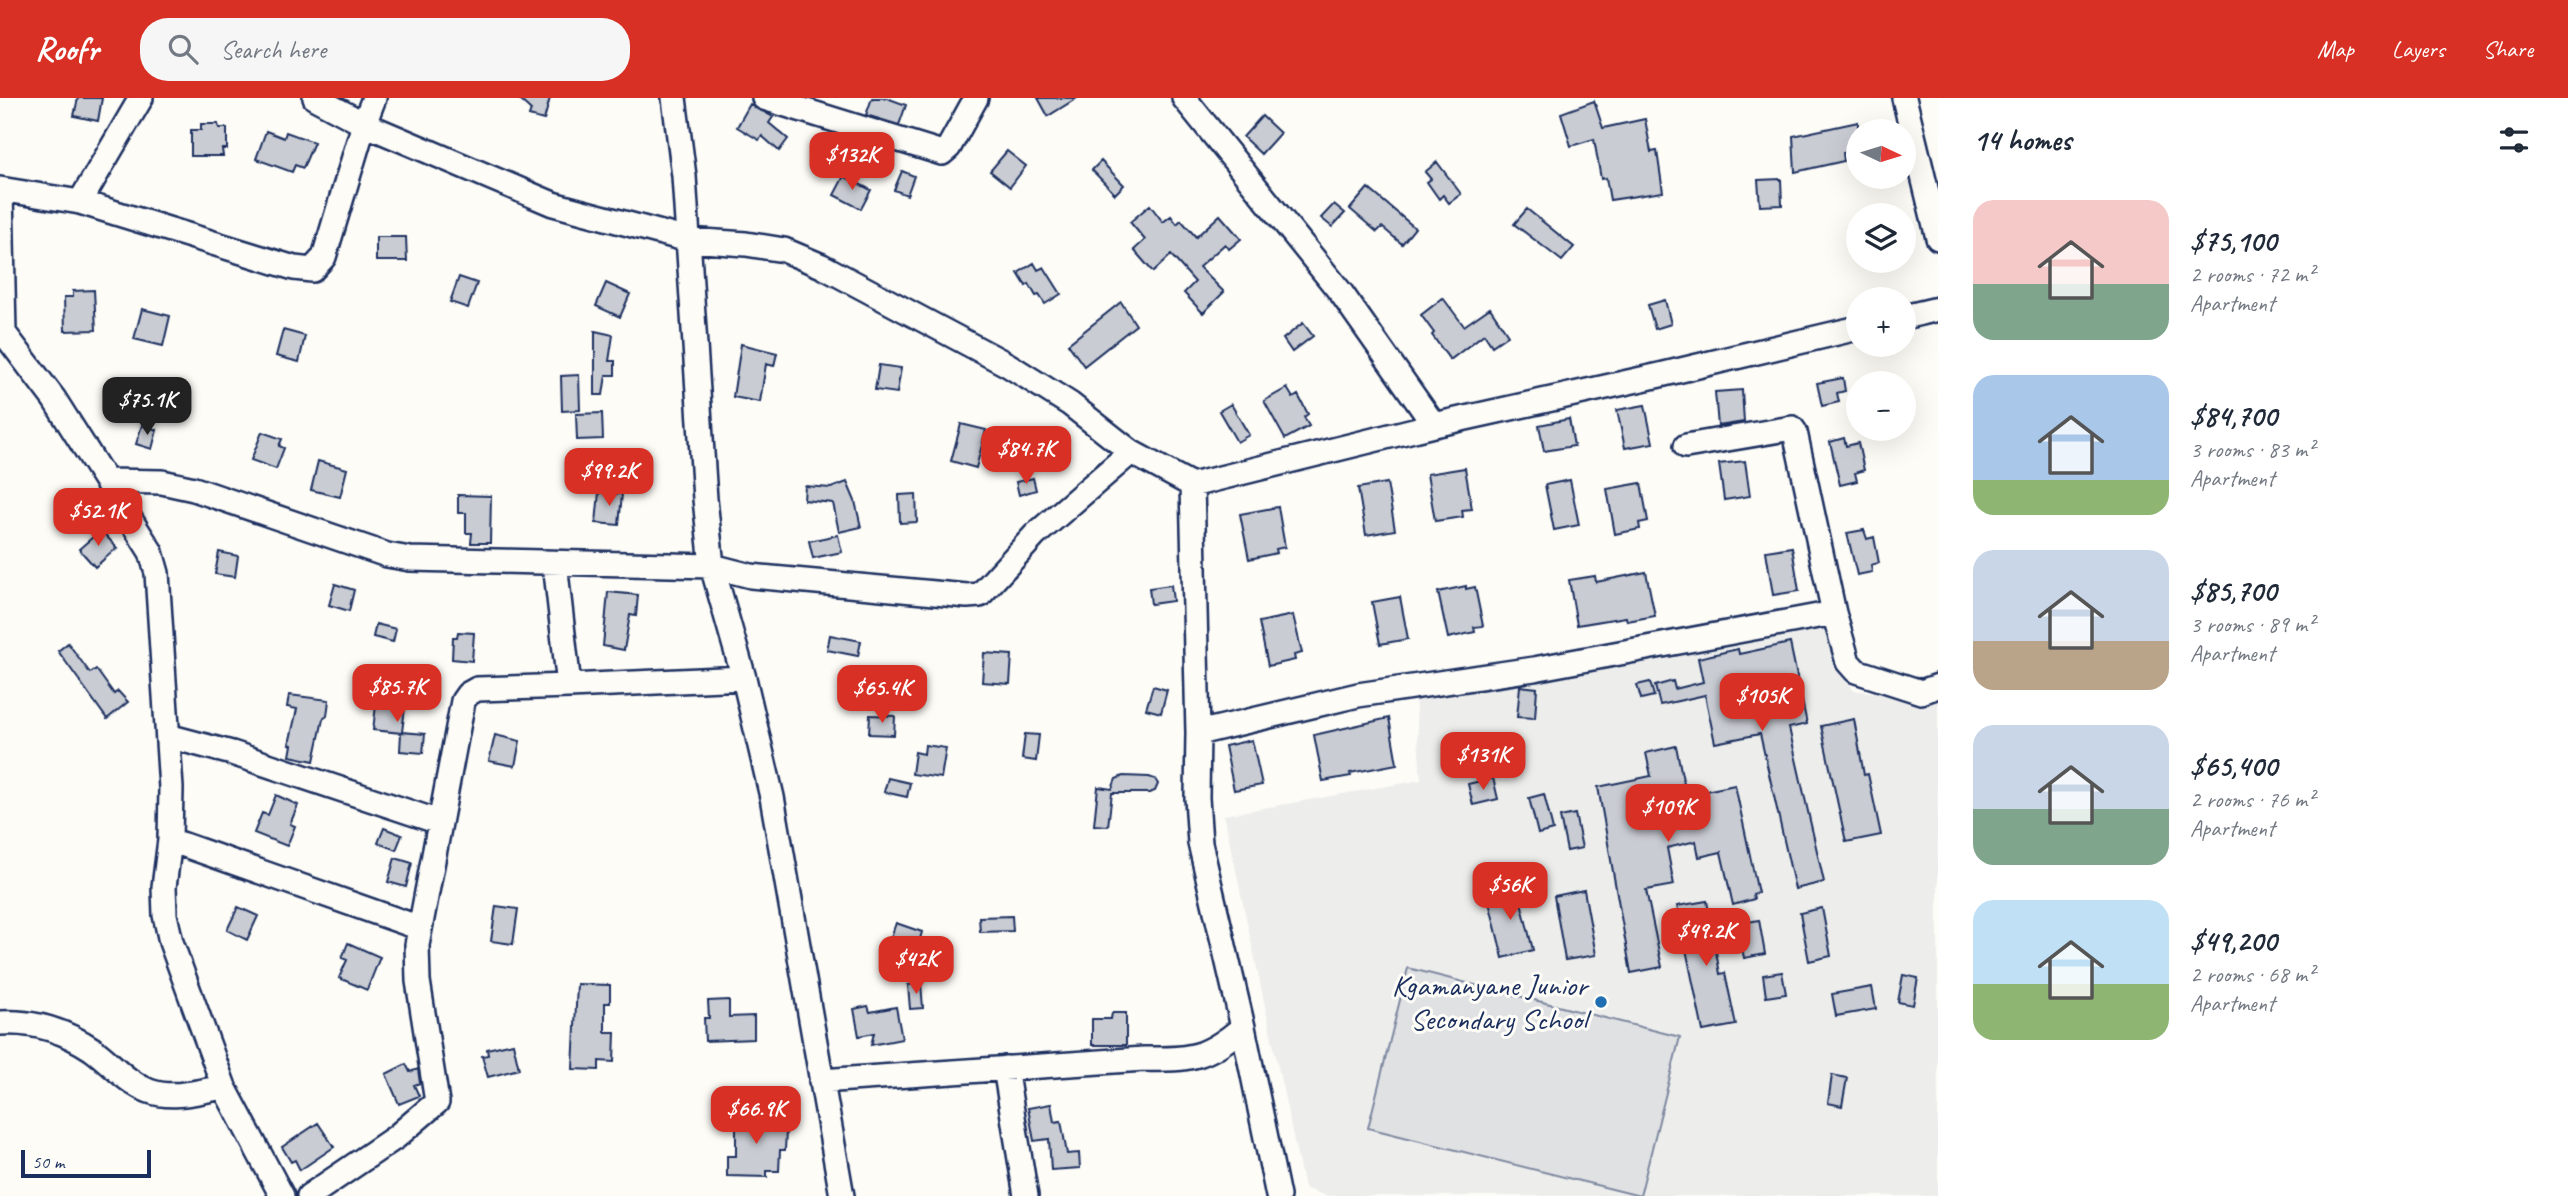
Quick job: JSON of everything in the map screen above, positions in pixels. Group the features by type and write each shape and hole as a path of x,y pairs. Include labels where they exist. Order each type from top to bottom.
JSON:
{"street":[{"path":"79,202 141,98"},
{"path":"315,98 364,124 553,204 688,240 784,250 822,266 1008,365 1070,404 1131,452 1192,485 1434,425 1846,331"},
{"path":"282,1196 224,1087 168,929 164,887 170,840 171,788 157,573 151,552 107,481 54,399 2,333 1,189 79,202 294,268 312,271 324,257 374,98"},
{"path":"674,98 684,176 705,499 712,566 744,678 772,797 842,1196"},
{"path":"678,129 691,98"},
{"path":"764,98 942,153 949,147 976,98"},
{"path":"1184,98 1342,294 1434,425"},
{"path":"1904,98 1938,238"},
{"path":"1916,314 1938,309"},
{"path":"1686,446 1792,428 1834,614 1848,662 1856,671 1921,692 1938,685"},
{"path":"107,481 162,482 194,489 387,555 410,559 712,566 751,576 967,596 980,595 1035,535 1131,452"},
{"path":"1192,485 1200,842 1243,1027 1278,1196"},
{"path":"555,563 569,686"},
{"path":"1198,733 1358,695 1534,669 1834,614"},
{"path":"309,1196 396,1138 437,1102 418,981 417,954 439,822 463,701 468,694 477,689 744,678"},
{"path":"168,736 232,753 439,822"},
{"path":"170,840 420,928"},
{"path":"0,1023 49,1027 92,1049 127,1080 151,1092 178,1095 224,1087"},
{"path":"821,1081 1144,1059 1184,1060 1220,1046 1243,1027"},
{"path":"1005,1068 1026,1196"}],"shaded area":[{"name":"Kgamanyane Junior Secondary School","path":"1823,628 1853,690 1938,700 1938,1196 1326,1196 1304,1188 1224,815 1421,780 1415,698"},
{"path":"1408,968 1680,1037 1640,1196 1368,1128"}],"building":[{"path":"78,98 102,98 98,121 74,116"},
{"path":"518,98 550,98 544,120 529,116 531,110"},
{"path":"872,98 887,98 906,105 899,125 866,115"},
{"path":"1038,98 1077,98 1048,116"},
{"path":"1594,101 1603,128 1645,119 1651,152 1657,151 1663,192 1610,200 1606,178 1601,179 1594,139 1571,146 1561,113"},
{"path":"750,104 773,117 769,123 788,139 779,151 762,136 759,140 737,127"},
{"path":"1262,116 1280,133 1261,154 1243,137"},
{"path":"201,124 218,124 219,128 227,128 227,149 222,149 223,156 191,156 191,130 201,130"},
{"path":"1846,125 1844,161 1795,172 1793,136"},
{"path":"266,131 284,138 286,132 314,142 303,168 295,165 292,172 256,159"},
{"path":"1007,151 1026,166 1010,187 990,171"},
{"path":"1101,161 1124,185 1115,194 1092,170"},
{"path":"1437,162 1461,194 1449,203 1443,195 1439,199 1427,182 1431,179 1425,172"},
{"path":"902,171 914,176 907,195 894,190"},
{"path":"844,176 871,190 861,209 834,195"},
{"path":"1781,179 1782,205 1760,206 1758,180"},
{"path":"1368,188 1415,228 1402,244 1382,227 1377,232 1350,209"},
{"path":"1334,204 1345,213 1332,227 1321,218"},
{"path":"1150,205 1163,222 1171,216 1177,224 1181,220 1196,237 1220,215 1241,239 1229,249 1225,244 1199,267 1224,292 1203,313 1184,293 1195,282 1171,255 1153,272 1134,250 1145,240 1130,222"},
{"path":"1527,209 1574,247 1562,261 1514,224"},
{"path":"376,237 406,237 407,261 376,261"},
{"path":"1034,263 1038,270 1044,267 1061,294 1045,304 1029,284 1026,286 1018,273"},
{"path":"459,277 477,283 468,308 450,302"},
{"path":"606,283 630,294 620,317 596,306"},
{"path":"94,290 96,330 65,331 64,297 73,297 73,291"},
{"path":"1443,298 1464,326 1490,308 1508,335 1492,346 1484,334 1450,360 1421,315"},
{"path":"1665,300 1671,324 1655,329 1648,305"},
{"path":"1121,302 1136,325 1084,366 1068,344"},
{"path":"142,309 170,316 163,346 134,339"},
{"path":"1303,323 1313,336 1292,352 1283,339"},
{"path":"283,330 305,336 299,362 276,356"},
{"path":"595,331 613,335 609,361 615,361 615,375 606,375 603,395 595,395"},
{"path":"741,344 777,353 774,366 766,364 760,402 733,397"},
{"path":"879,365 901,368 897,393 875,390"},
{"path":"579,375 580,410 562,411 561,376"},
{"path":"1843,378 1845,391 1837,393 1839,402 1822,406 1817,383"},
{"path":"1287,388 1293,398 1298,395 1308,414 1304,417 1309,426 1285,439 1264,401"},
{"path":"1742,390 1744,422 1718,426 1715,392"},
{"path":"1231,404 1249,435 1237,442 1219,411"},
{"path":"1645,405 1653,443 1625,448 1617,410"},
{"path":"602,413 603,439 577,440 576,414"},
{"path":"1569,419 1574,446 1544,451 1539,425"},
{"path":"961,424 986,430 976,468 951,461"},
{"path":"142,425 157,430 152,449 136,444"},
{"path":"262,432 282,439 279,446 284,448 276,469 251,460"},
{"path":"1844,438 1846,446 1858,443 1864,470 1855,473 1857,481 1840,485 1830,442"},
{"path":"318,461 347,469 340,497 311,490"},
{"path":"1745,461 1750,496 1724,500 1719,464"},
{"path":"1465,468 1472,509 1462,510 1463,517 1435,521 1427,474"},
{"path":"1033,478 1036,490 1019,495 1016,482"},
{"path":"1570,480 1579,525 1554,530 1545,485"},
{"path":"847,482 861,527 839,532 833,503 804,500 805,486 831,488"},
{"path":"1387,483 1395,530 1366,535 1358,488"},
{"path":"1641,483 1648,521 1639,523 1640,529 1615,534 1607,489"},
{"path":"599,492 622,494 619,525 596,523"},
{"path":"916,494 917,522 900,523 899,495"},
{"path":"458,495 491,496 490,543 471,543 472,533 466,533 466,513 458,513"},
{"path":"1278,507 1285,547 1276,549 1277,553 1249,559 1240,514"},
{"path":"101,530 117,548 95,567 79,549"},
{"path":"1864,530 1867,539 1874,537 1879,563 1871,565 1872,572 1857,575 1847,533"},
{"path":"838,535 842,552 813,558 809,541"},
{"path":"1792,547 1799,591 1773,595 1766,551"},
{"path":"219,552 238,556 235,577 215,574"},
{"path":"1646,572 1655,616 1627,621 1626,617 1577,625 1569,580 1595,576 1596,582"},
{"path":"335,584 354,590 349,611 329,605"},
{"path":"1171,585 1173,601 1151,604 1149,588"},
{"path":"1466,586 1466,589 1475,587 1483,626 1474,627 1475,632 1448,638 1438,592"},
{"path":"608,592 638,595 636,616 630,615 624,650 603,646"},
{"path":"1400,597 1408,639 1380,644 1372,602"},
{"path":"1293,615 1302,653 1294,655 1295,660 1268,666 1259,622"},
{"path":"376,624 396,629 393,642 373,637"},
{"path":"458,632 474,633 472,661 452,659 453,637 457,637"},
{"path":"830,635 861,641 858,656 827,650"},
{"path":"68,643 90,673 96,669 114,694 118,691 128,702 107,719 58,651"},
{"path":"1790,643 1807,724 1789,728 1824,882 1795,889 1760,734 1715,743 1705,695 1660,705 1655,686 1673,681 1675,689 1703,682 1698,658 1738,649 1739,654"},
{"path":"984,653 1012,655 1010,684 982,682"},
{"path":"1650,682 1654,696 1641,699 1637,685"},
{"path":"1153,686 1167,690 1161,713 1146,709"},
{"path":"1520,686 1537,688 1535,718 1517,717"},
{"path":"289,695 329,700 314,761 290,756 292,745 289,744 297,709 287,707"},
{"path":"377,697 406,700 402,732 425,734 423,753 400,751 401,733 373,730"},
{"path":"870,715 895,716 894,735 869,734"},
{"path":"1389,718 1397,764 1323,781 1314,735"},
{"path":"1854,719 1864,775 1868,774 1881,835 1846,842 1821,726"},
{"path":"1025,734 1039,735 1036,761 1022,759"},
{"path":"495,735 520,741 515,766 489,761"},
{"path":"1252,740 1262,785 1234,790 1225,746"},
{"path":"925,745 946,748 941,778 912,774 915,752 924,754"},
{"path":"1676,746 1686,795 1735,785 1758,893 1753,894 1754,899 1733,905 1721,852 1699,857 1696,841 1667,848 1674,885 1646,890 1662,967 1631,973 1598,787 1651,776 1646,753"},
{"path":"1123,776 1149,777 1155,779 1158,784 1155,791 1149,793 1112,793 1108,826 1094,825 1098,787 1112,789 1116,779"},
{"path":"888,778 910,783 907,797 884,792"},
{"path":"1493,778 1498,799 1473,805 1468,784"},
{"path":"1544,794 1553,830 1538,834 1529,798"},
{"path":"276,795 298,805 290,824 295,826 287,846 254,833 262,813 268,815"},
{"path":"1575,814 1582,848 1567,851 1560,817"},
{"path":"384,828 402,835 396,850 378,843"},
{"path":"395,858 412,863 406,887 388,882"},
{"path":"1517,886 1533,950 1503,958 1487,894"},
{"path":"1584,890 1596,955 1565,960 1554,896"},
{"path":"1707,901 1720,974 1725,973 1736,1025 1703,1031 1677,906"},
{"path":"496,906 518,909 513,944 491,941"},
{"path":"238,907 258,916 247,940 227,930"},
{"path":"1822,908 1831,956 1809,961 1800,913"},
{"path":"1012,916 1013,931 980,932 979,917"},
{"path":"1759,920 1765,954 1744,958 1737,924"},
{"path":"896,923 922,932 918,946 891,937"},
{"path":"348,943 380,957 367,990 339,978 347,960 342,958"},
{"path":"1782,972 1786,994 1766,997 1763,975"},
{"path":"1903,975 1918,978 1913,1005 1898,1002"},
{"path":"921,983 923,1008 910,1009 908,985"},
{"path":"577,984 610,985 610,1003 605,1003 605,1032 615,1032 614,1062 599,1061 599,1070 573,1069"},
{"path":"1872,987 1876,1009 1836,1016 1832,994"},
{"path":"729,1000 729,1017 754,1016 754,1039 705,1041 704,1018 709,1018 708,1001"},
{"path":"868,1006 870,1012 896,1007 902,1039 871,1045 874,1033 859,1036 854,1009"},
{"path":"1112,1013 1126,1013 1126,1045 1092,1045 1092,1019 1111,1019"},
{"path":"513,1043 519,1069 488,1077 482,1056 488,1055 487,1049"},
{"path":"406,1064 410,1072 418,1069 420,1083 414,1085 419,1096 399,1104 386,1074"},
{"path":"1832,1075 1847,1078 1842,1106 1828,1103"},
{"path":"1051,1104 1054,1122 1061,1121 1067,1154 1079,1153 1080,1168 1051,1170 1049,1139 1034,1141 1028,1108"},
{"path":"744,1106 765,1106 764,1124 780,1125 780,1131 786,1131 785,1150 780,1150 779,1171 767,1171 767,1177 727,1176 727,1156 736,1156 736,1122 744,1122"},
{"path":"318,1123 334,1147 300,1170 295,1160 291,1162 282,1147"}],"place":[{"name":"Kgamanyane Junior Secondary School","path":"1601,1002"}]}
